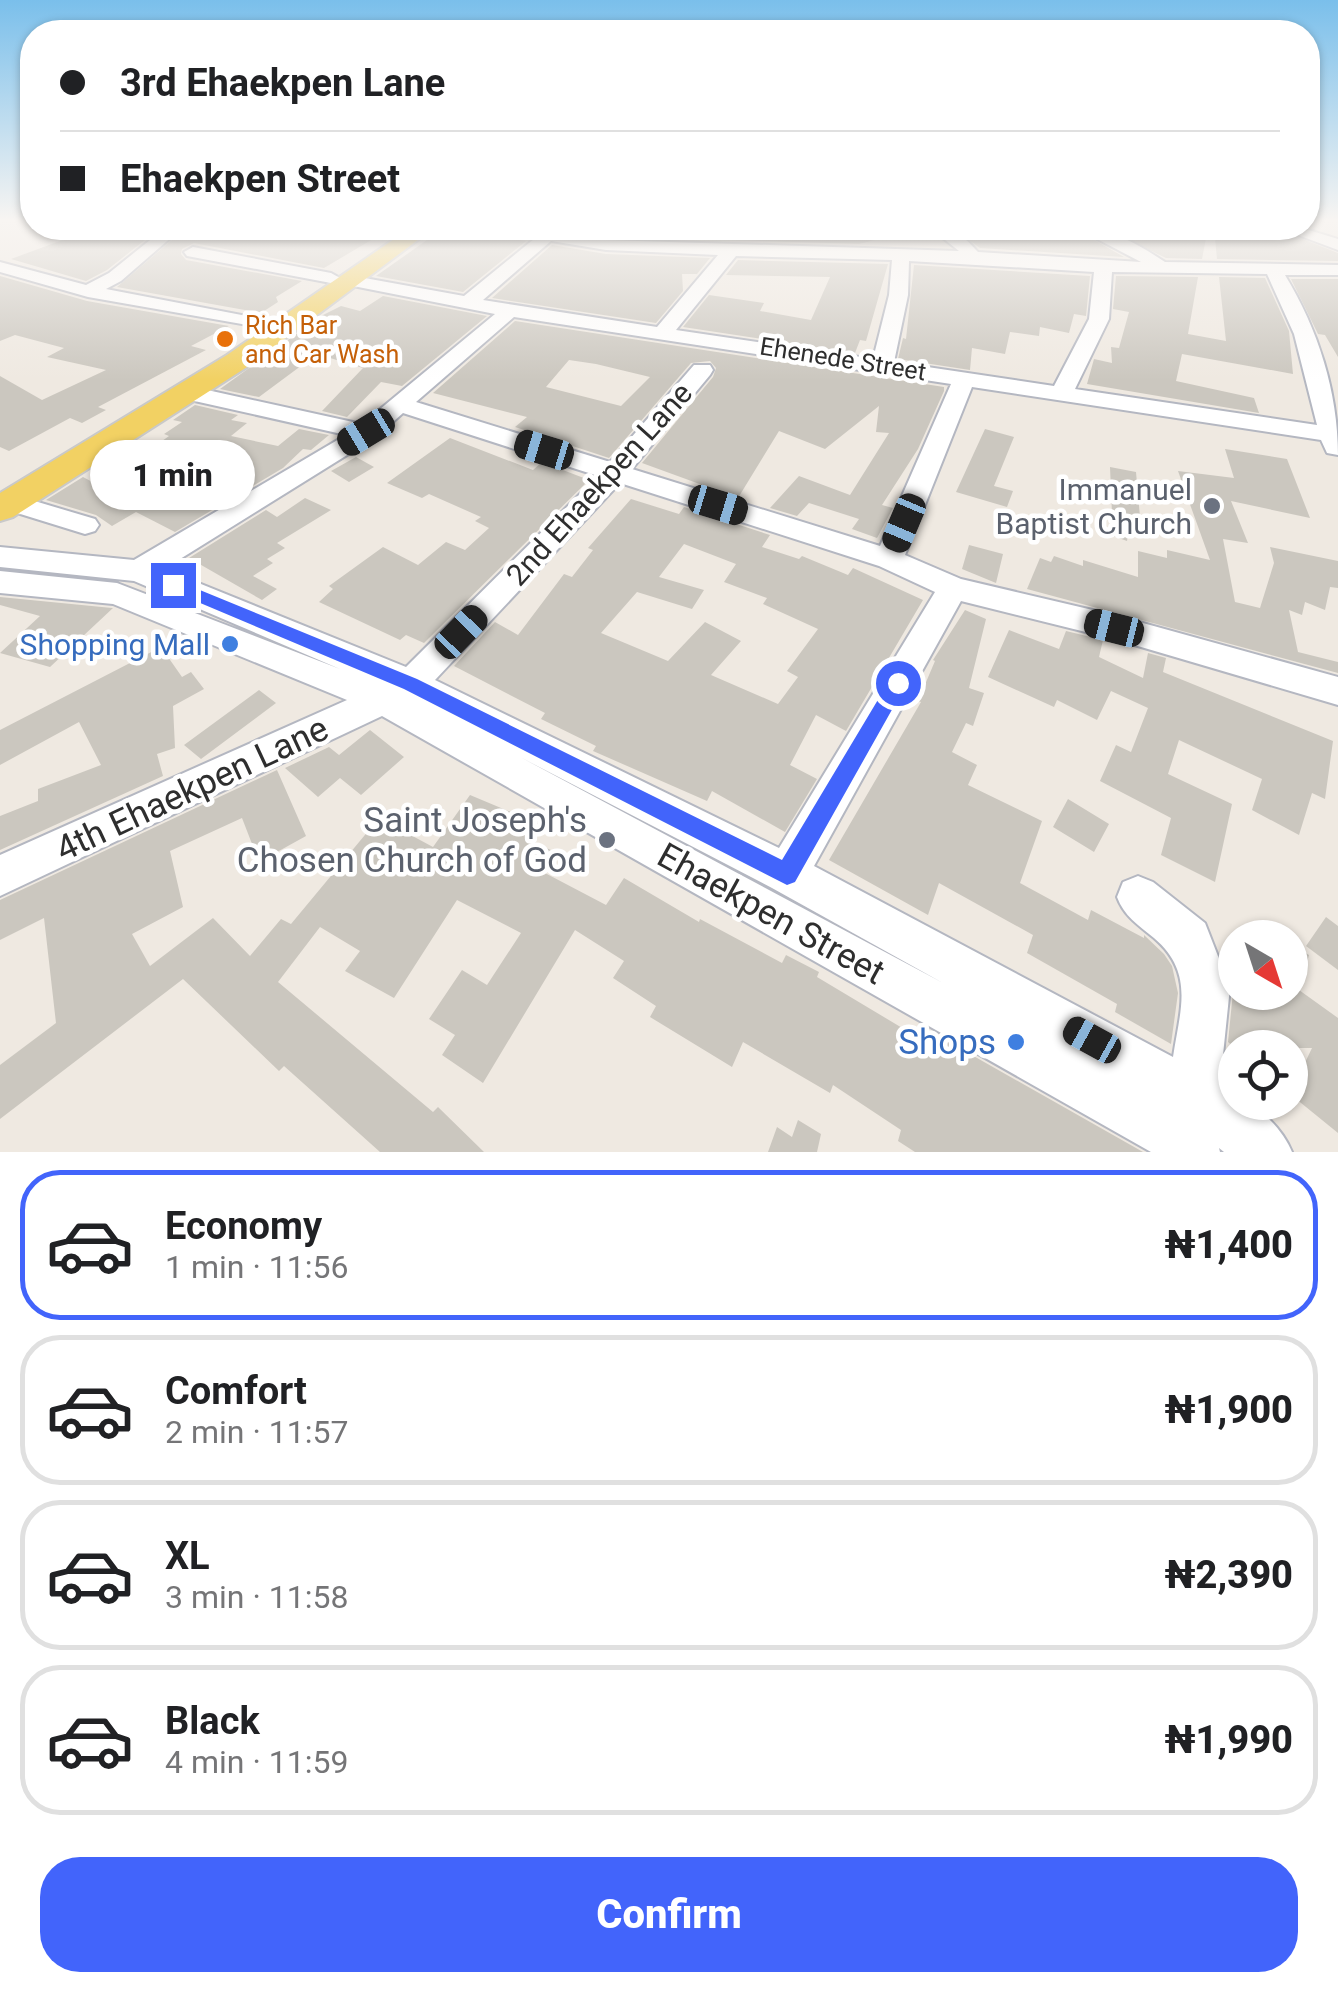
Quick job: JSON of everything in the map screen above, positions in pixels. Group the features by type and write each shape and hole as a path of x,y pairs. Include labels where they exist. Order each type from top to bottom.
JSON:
{"main road":[{"path":"4,501 189,393 349,273"},
{"path":"4,501 262,325 340,279"}],"street":[{"path":"21,273 88,291 262,325"},
{"path":"88,291 120,273"},
{"name":"Ehenede Street","path":"306,273 510,311 965,378 1336,441"},
{"path":"470,302 504,273"},
{"path":"664,331 713,273"},
{"path":"882,366 903,273"},
{"path":"1061,394 1099,319 1103,273"},
{"path":"1276,273 1296,305 1336,441"},
{"path":"139,571 366,432 510,311"},
{"path":"1315,362 1338,364"},
{"name":"2nd Ehaekpen Lane","path":"397,692 615,473 702,370"},
{"path":"889,559 965,378"},
{"path":"189,393 366,432"},
{"path":"401,404 889,559 953,588 1338,691"},
{"path":"4,501 86,525"},
{"name":"Ehaekpen Street","path":"0,557 139,571 787,874 1184,1134"},
{"name":"Ehaekpen Street","path":"0,582 118,594 397,692 1184,1134 1266,1152"},
{"path":"787,874 953,588"},
{"name":"4th Ehaekpen Lane","path":"0,876 397,692"},
{"path":"1138,896 1189,939 1207,987 1184,1134"}],"building":[{"path":"58,273 102,273 86,281"},
{"path":"134,273 256,273 302,281 276,297 278,302 261,313 117,287"},
{"path":"381,273 487,273 463,292 376,276"},
{"path":"521,273 698,273 682,274 683,291 656,323 492,298"},
{"path":"885,273 866,341 860,340 855,353 683,327 709,295 764,303 760,311 811,320 830,277 726,275"},
{"path":"913,273 1090,276 1086,316 1074,314 1069,333 1040,327 1039,336 1010,332 1005,354 972,348 970,370 898,359 903,338 906,339"},
{"path":"0,276 87,301 229,326 191,346 206,350 98,407 106,410 82,423 70,418 9,451 0,447 0,376 42,400 106,370 47,357 64,348 15,335 0,341"},
{"path":"1116,276 1198,277 1188,334 1226,341 1219,277 1265,278 1289,331 1293,374 1182,354 1176,381 1254,398 1259,413 1087,384 1094,359 1112,363 1111,347 1119,348 1129,312 1113,309"},
{"path":"1291,279 1338,279 1338,357 1325,335 1318,334"},
{"path":"383,296 487,316 402,386 381,382 347,417 322,411 363,368 317,354 259,397 220,389 321,316 341,306 360,311"},
{"path":"515,321 944,387 918,449 882,505 893,508 877,538 852,529 859,519 809,503 797,516 770,508 799,476 850,495 889,433 876,432 879,406 825,449 779,431 738,498 642,463 713,377 716,368 710,361 691,363 609,458 515,427 527,417 433,393","holes":["569,360 650,377 621,406 546,387"]},
{"path":"195,405 238,415 231,420 247,423 231,436 278,446 299,429 329,435 311,450 303,449 283,468 175,532 136,512 112,526 96,515 46,500 83,477 141,508 190,470 137,459 169,436 164,434 182,422 173,420"},
{"path":"985,429 1014,437 994,486 1013,491 1007,507 956,492"},
{"path":"450,438 533,470 542,462 589,480 424,643 406,635 400,640 319,602 333,589 329,586 383,547 418,565 446,542 465,550 489,528 475,521 481,517 429,494 422,498 387,483"},
{"path":"1225,449 1287,459 1310,518 1231,501 1248,543 1223,539 1235,602 1260,608 1274,563 1270,547 1338,561 1338,588 1330,587 1325,610 1305,602 1302,615 1289,610 1298,652 1338,662 1338,673 1027,589 1040,558 1051,562 1054,556 1083,566 1083,560 1138,577 1138,551 1167,558 1167,550 1210,560 1178,471 1234,478"},
{"path":"356,457 374,467 349,482 331,471"},
{"path":"1110,467 1136,472 1140,517 1131,515 1127,541 1113,536"},
{"path":"305,498 331,510 277,543 285,548 267,559 273,563 253,576 277,589 262,600 189,558 266,510 277,517"},
{"path":"631,499 679,514 684,507 770,535 762,547 799,559 802,556 848,575 853,568 923,600 846,731 816,715 790,765 817,779 785,832 712,791 707,801 593,751 596,746 541,719 545,713 454,666 495,622 518,635 564,574 572,577 593,550 588,548","holes":["684,544 736,564 724,582 767,598 763,604 818,629 787,671 798,677 778,704 711,675 741,641 705,622 668,661 601,633 637,592 692,609 704,590 659,577"]},
{"path":"969,545 1003,554 996,583 962,569"},
{"path":"0,597 113,608 50,667 0,653 40,616 0,605"},
{"path":"965,610 986,619 969,688 984,693 973,726 966,723 952,752 977,765 968,785 1042,821 1020,883 1088,920 1091,910 1144,935 1164,954 1172,966 1178,993 1171,1044 1115,1012 1117,1004 1027,953 1033,935 939,883 928,915 829,860 921,702 918,701 933,660"},
{"path":"1009,630 1059,649 1066,631 1103,640 1099,657 1143,678 1148,653 1166,658 1163,672 1333,741 1325,799 1312,793 1299,835 1252,810 1262,779 1179,740 1168,774 1232,804 1215,882 1161,855 1171,818 1100,781 1116,745 1131,752 1148,708 1111,691 1097,720 1057,700 1054,707 988,677"},
{"path":"161,647 182,677 191,672 204,689 173,706 175,748 157,754 163,776 0,850 0,816 38,801 38,789 101,765 79,722 0,765 0,730"},
{"path":"259,690 276,703 201,759 184,745"},
{"path":"370,730 404,757 361,795 340,778 318,797 285,768 329,747 339,755"},
{"path":"277,770 306,836 259,862 242,818 170,851 183,907 132,934 150,966 213,918 250,956 281,919 291,924 379,818 433,847 470,795 542,825 532,841 557,853 545,873 606,905 624,878 699,922 700,919 782,963 786,955 819,972 817,977 929,1044 933,1033 1143,1152 915,1152 898,1141 901,1130 833,1085 830,1093 743,1042 732,1067 650,1017 656,1006 613,978 624,961 575,930 483,1083 442,1055 455,1035 429,1019 462,970 487,985 521,933 457,900 394,998 345,971 360,951 320,927 278,982 433,1112 438,1107 484,1152 380,1152 284,1066 279,1071 183,979 0,1119 0,1065 56,1023 44,918 0,940 0,900"},
{"path":"1068,799 1109,824 1094,852 1053,827"},
{"path":"1326,917 1338,926 1338,970 1308,948"},
{"path":"1308,996 1338,1018 1338,1133 1308,1109 1308,1056 1312,1048 1308,1048 1308,1030 1229,1030 1231,1010 1308,1010"},
{"path":"798,1120 821,1134 817,1152 768,1152 777,1127 792,1137"}],"place":[{"name":"Rich Bar and Car Wash","path":"225,339"},
{"name":"Immanuel Baptist Church","path":"1212,506"},
{"name":"Shopping Mall","path":"230,644"},
{"name":"Saint Joseph's Chosen Church of God","path":"607,840"},
{"name":"Shops","path":"1016,1042"}],"route":[{"path":"173,585 411,684 787,874 898,683"}]}
